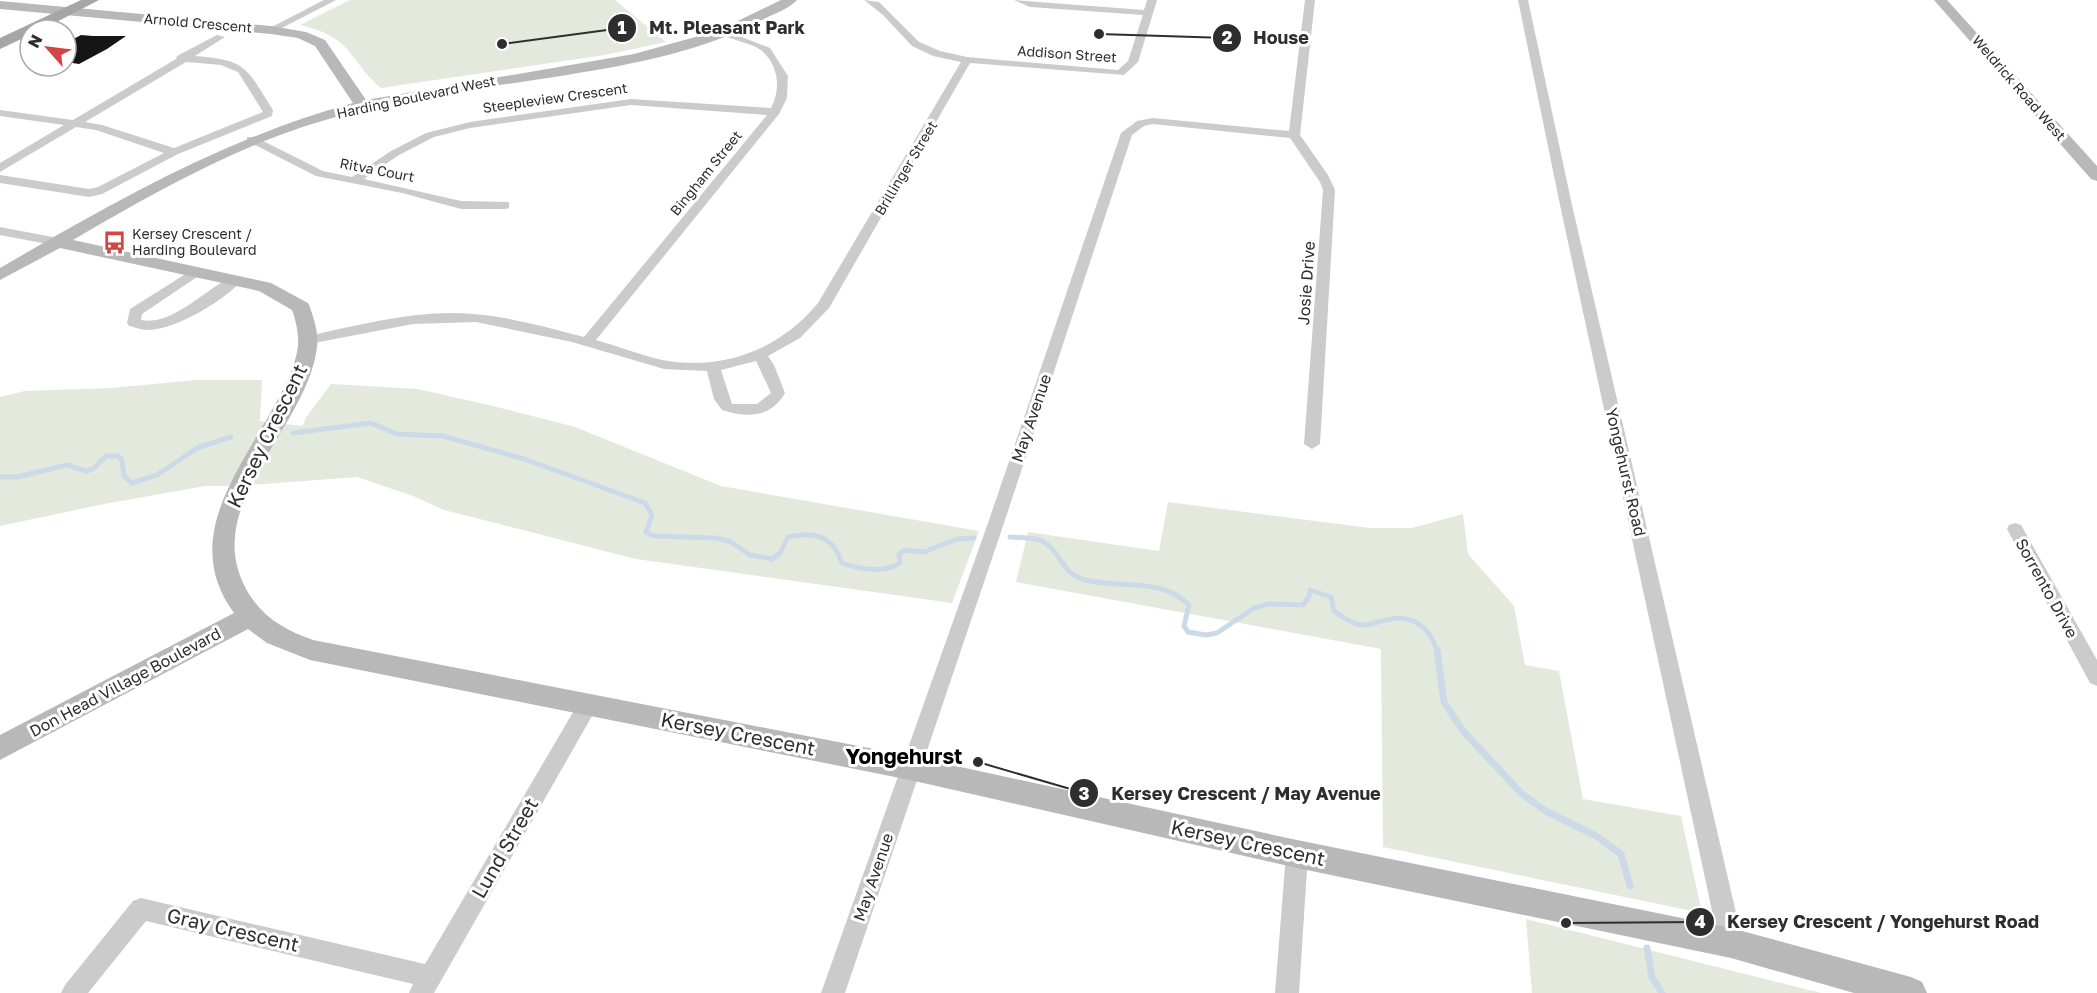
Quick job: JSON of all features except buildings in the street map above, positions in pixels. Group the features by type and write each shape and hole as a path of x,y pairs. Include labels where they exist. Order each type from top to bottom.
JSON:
{"main road":[{"path":"0,44 92,0"},
{"path":"74,18 109,0"},
{"path":"0,49 18,43"}],"street":[{"path":"272,30 331,0"},
{"name":"Harding Boulevard West","path":"0,275 201,162 251,139 362,105 461,85 621,61 666,51 724,33 791,0"},
{"path":"869,0 887,11 911,41 933,53 967,60"},
{"path":"1019,0 1030,4 1147,13"},
{"name":"Addison Street","path":"967,60 1120,73 1133,62 1152,0"},
{"path":"1294,135 1310,0"},
{"name":"Yongehurst Road","path":"1523,0 1566,205 1731,943"},
{"name":"Weldrick Road West","path":"1940,0 2097,176"},
{"name":"Arnold Crescent","path":"0,5 301,34 320,43 362,105"},
{"name":"Bingham Street","path":"587,342 775,112 782,98 783,76 765,48 724,33"},
{"path":"0,168 78,123 181,58 220,37"},
{"path":"0,179 88,193 102,190 174,152 268,114 268,110 242,70 236,66 226,62 181,58"},
{"name":"Brillinger Street","path":"309,340 428,317 455,317 477,318 587,342 629,356 676,367 713,366 760,356 788,340 813,321 937,115 967,60"},
{"name":"Steepleview Crescent","path":"353,181 395,153 430,135 470,125 631,102 775,112"},
{"path":"0,113 78,123 121,134 174,152"},
{"name":"May Avenue","path":"833,993 996,523 1127,133 1141,123 1153,121 1294,135"},
{"name":"Josie Drive","path":"1294,135 1298,145 1326,179 1329,190 1312,444"},
{"name":"Ritva Court","path":"251,139 321,174 403,190 461,205 505,205"},
{"path":"0,231 58,242"},
{"name":"Kersey Crescent","path":"58,242 265,287 301,307 309,340 305,360 272,431 230,506 223,561 226,576 235,595 250,615 272,634 310,650 589,703 910,768 1298,854 1731,943 1911,993"},
{"path":"195,272 135,312 134,323 155,327 180,316 235,280"},
{"path":"713,366 722,399 727,407 748,411 760,409 770,404 778,393 767,365 760,356"},
{"name":"Sorrento Drive","path":"2015,529 2097,678"},
{"name":"Don Head Village Boulevard","path":"0,748 250,615"},
{"name":"Lund Street","path":"426,985 589,703"},
{"path":"1287,993 1298,854"},
{"name":"Gray Crescent","path":"73,993 141,909 426,985"}],"shaded area":[{"path":"350,0 615,0 666,42 605,55 381,88 340,42 318,30 300,25"},
{"path":"195,380 262,380 260,421 302,426 331,384 418,389 575,427 721,486 979,531 952,603 636,559 444,510 413,496 357,477 236,486 205,486 0,526 0,397 25,391 112,388"},
{"path":"1168,502 1370,528 1412,528 1463,514 1468,554 1514,606 1525,665 1559,671 1583,799 1681,816 1702,913 1383,847 1381,649 1016,582 1028,532 1159,551"},
{"path":"1526,919 1821,993 1532,993"}],"waterway":[{"path":"293,433 371,423 397,434 443,436 524,459 645,503 652,515 646,532 654,536 716,538 731,542 750,555 772,559 780,553 788,537 797,535 814,535 828,541 842,563 864,569 894,566 900,563 899,555 904,550 924,552 957,539 974,538"},
{"path":"0,477 17,477 67,465 86,471 93,469 106,456 118,456 122,460 124,476 132,483 157,475 197,448 231,437"},
{"path":"1010,537 1042,541 1053,550 1070,572 1082,579 1152,587 1178,596 1189,605 1184,626 1188,632 1206,635 1217,633 1254,608 1268,604 1303,605 1309,597 1310,590 1331,597 1334,611 1356,624 1364,625 1397,618 1405,618 1418,623 1428,632 1437,651"},
{"path":"1437,650 1444,702 1463,731 1522,794 1547,812 1595,835 1621,854 1630,886"},
{"path":"1647,948 1652,977 1662,993"}],"place":[{"name":"House","path":"1099,34"},
{"name":"Mt. Pleasant Park","path":"502,44"},
{"name":"Kersey Crescent / Harding Boulevard","path":"114,242"},
{"name":"Kersey Crescent / May Avenue","path":"978,762"},
{"name":"Kersey Crescent / Yongehurst Road","path":"1566,923"}],"district":[{"name":"Yongehurst","path":"904,757"}]}
